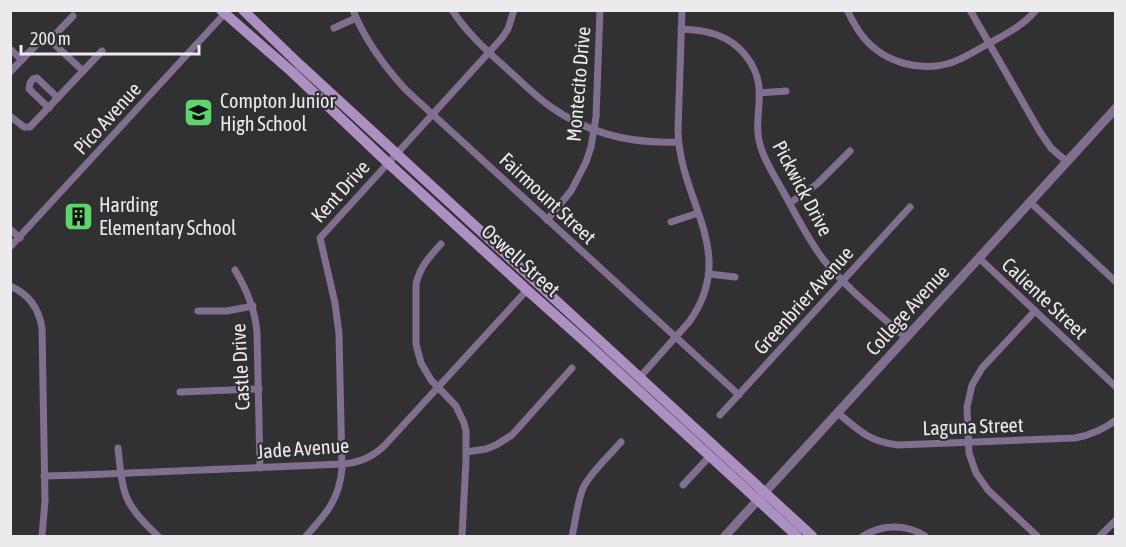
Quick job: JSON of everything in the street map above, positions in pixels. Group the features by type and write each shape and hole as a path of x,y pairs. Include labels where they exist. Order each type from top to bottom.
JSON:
{"main road":[{"name":"Oswell Street","path":"243,10 298,64 640,377 762,496 797,537"},
{"name":"Oswell Street","path":"225,12 710,456 812,537"},
{"path":"527,290 535,289 561,314 580,322"},
{"path":"581,338 632,378 640,377"}],"street":[{"name":"Fairmount Street","path":"353,10 370,44 392,75 739,395"},
{"path":"452,10 464,27 489,52 550,107 565,116 595,131 628,140 678,142"},
{"name":"Kent Drive","path":"306,537 335,499 341,480 342,464 338,316 320,238 502,38 508,29 514,10"},
{"name":"Montecito Drive","path":"547,220 562,204 579,177 591,147 595,131 600,10"},
{"path":"640,377 696,313 705,294 709,274 709,250 683,169 678,142 682,10"},
{"path":"847,10 857,29 871,45 888,57 909,65 932,67 962,59 1017,27 1036,10"},
{"path":"970,10 1044,139 1066,162"},
{"name":"Pico Avenue","path":"10,247 225,12"},
{"path":"50,40 73,16"},
{"path":"334,28 356,18"},
{"name":"Pickwick Drive","path":"681,29 713,33 740,49 752,64 760,93 758,136 760,145 790,203 822,258 843,281 906,338"},
{"path":"10,72 45,38 83,71"},
{"path":"10,49 22,60"},
{"path":"10,116 27,128 34,124 102,51"},
{"path":"49,108 29,89 30,82 37,78 58,98"},
{"path":"760,93 786,91"},
{"name":"College Avenue","path":"725,537 1116,108"},
{"path":"790,203 830,173 850,151"},
{"path":"1030,202 1116,282"},
{"name":"Greenbrier Avenue","path":"720,415 910,207"},
{"path":"671,222 698,213"},
{"path":"10,229 20,238"},
{"path":"441,244 426,261 416,284 416,344 426,373 451,399 461,414 466,432 462,537"},
{"name":"Caliente Street","path":"979,258 1116,387"},
{"name":"Castle Drive","path":"235,270 253,306 258,332 260,468"},
{"path":"709,274 735,277"},
{"path":"10,286 28,297 41,320 45,501 42,537"},
{"name":"Jade Avenue","path":"44,476 260,468 361,461 379,450 527,290"},
{"path":"198,311 227,311 253,306"},
{"path":"1035,311 976,375 968,396 967,407 968,443 972,465 981,482 1038,537"},
{"path":"466,452 486,449 512,435 572,368"},
{"path":"180,392 259,389"},
{"name":"Laguna Street","path":"838,412 859,431 877,441 897,445 1075,438 1094,434 1116,420"},
{"path":"572,537 585,486 621,442"},
{"path":"118,448 124,493 133,511 158,537"},
{"path":"683,485 710,456"},
{"path":"1100,537 1116,520"},
{"path":"863,537 874,530 893,526 912,530 925,537"}],"place":[{"name":"Compton Junior High School","path":"199,112"},
{"name":"Harding Elementary School","path":"78,216"}]}
